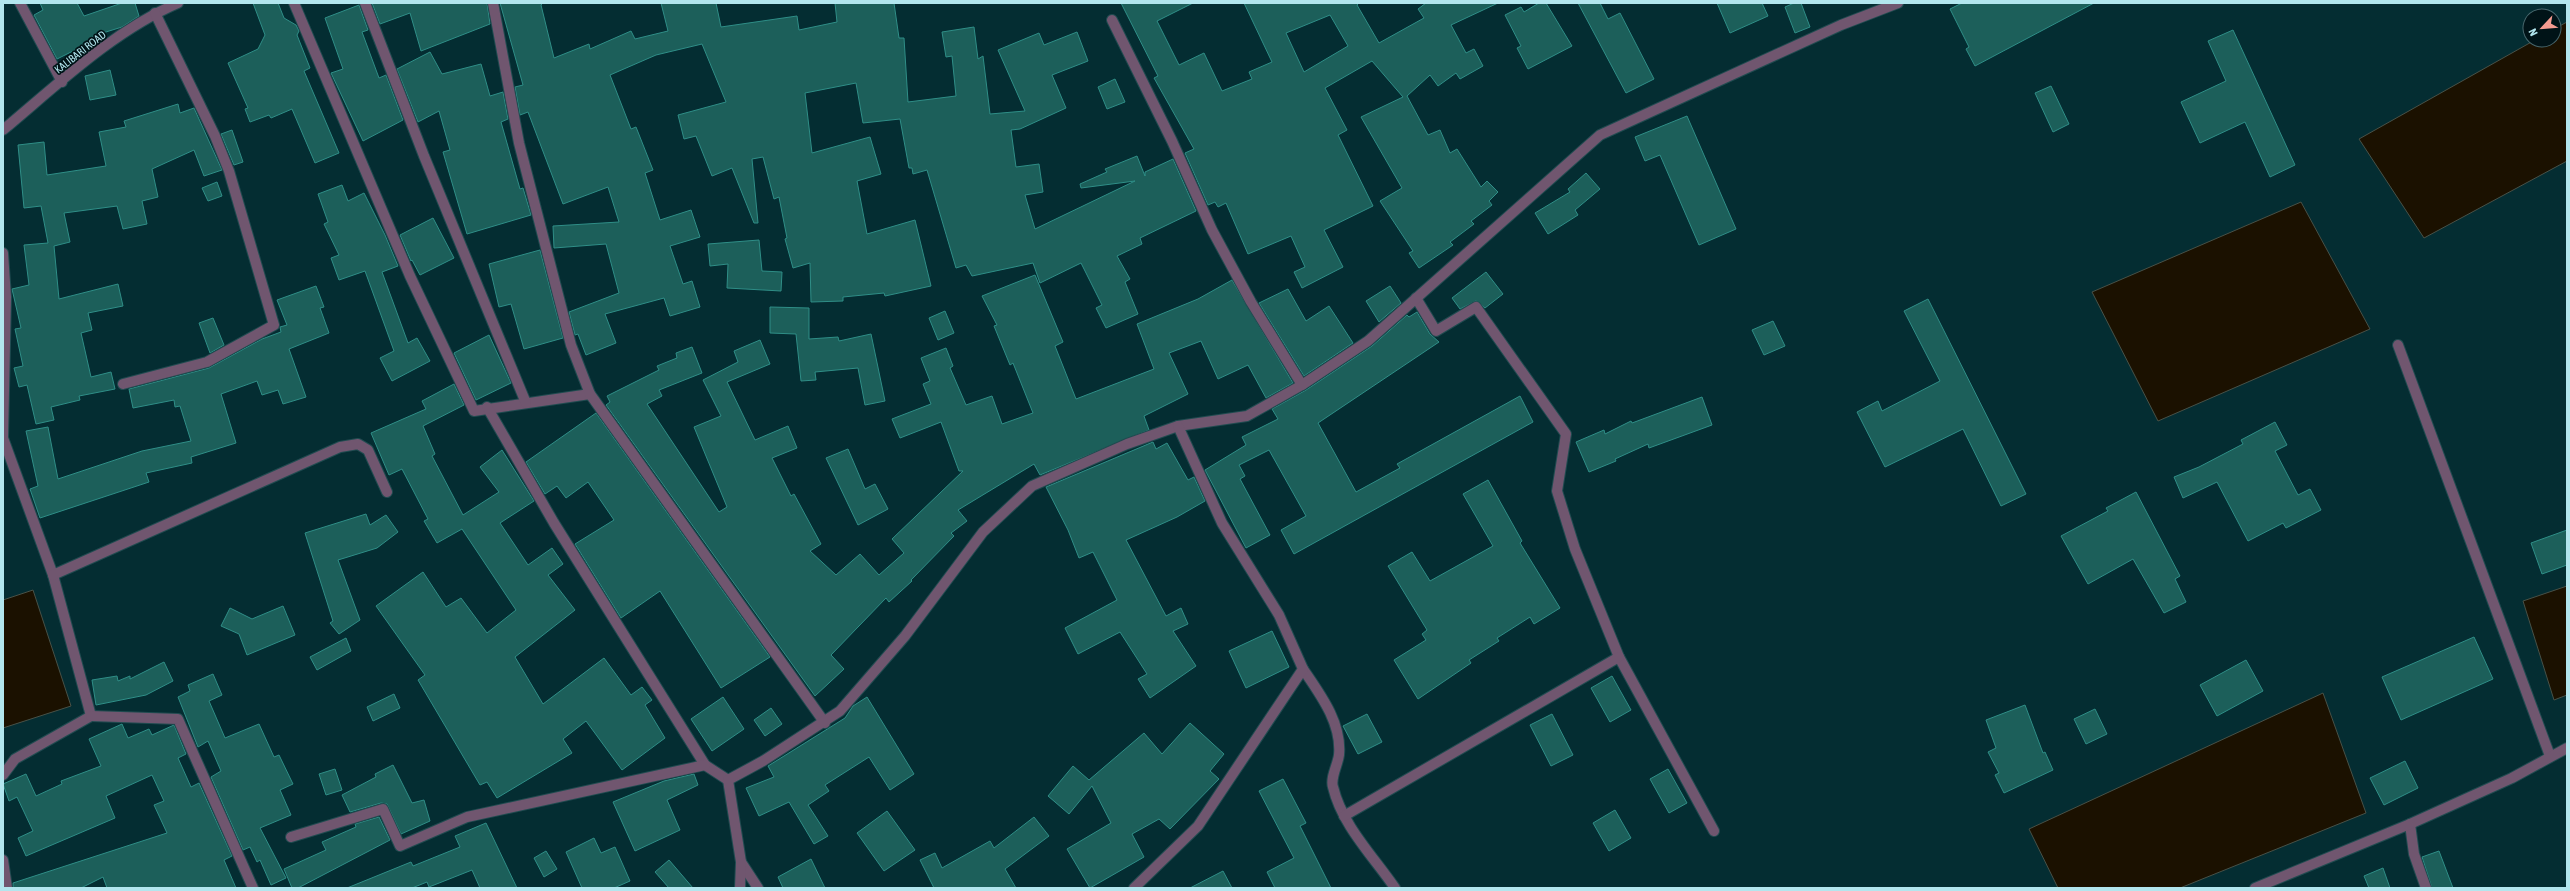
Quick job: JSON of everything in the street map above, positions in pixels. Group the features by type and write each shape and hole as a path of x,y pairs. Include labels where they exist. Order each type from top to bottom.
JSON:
{"street":[{"path":"20,3 62,82"},
{"name":"KALIBARI ROAD","path":"3,130 62,82 154,13 178,3"},
{"path":"294,3 410,276 474,411 487,407 590,394"},
{"path":"365,3 424,156 526,403"},
{"path":"493,3 519,143 571,345 590,394 825,722"},
{"path":"728,780 825,722 840,711 905,636 983,532 1032,486 1127,444 1178,426 1247,416 1302,385 1368,341 1600,136 1841,25 1898,3"},
{"path":"123,384 207,362 274,325 229,171 215,136 154,13"},
{"path":"1112,20 1172,141 1212,230 1251,302 1302,385"},
{"path":"3,254 6,297 3,438 53,575 90,716"},
{"path":"1416,298 1436,331 1476,307 1566,434 1557,491 1575,549 1619,657 1714,831"},
{"path":"2398,344 2550,756"},
{"path":"487,407 554,523 705,765 728,780 741,862 740,888"},
{"path":"1178,426 1222,523 1279,615 1303,669 1324,699 1335,725 1339,754 1332,786 1344,816 1395,888"},
{"path":"53,575 340,448 358,444 368,450 387,492"},
{"path":"1344,816 1619,657"},
{"path":"1134,888 1198,826 1303,669"},
{"path":"3,775 15,759 90,716 178,720 253,888"},
{"path":"2255,888 2410,824 2512,778 2567,748"},
{"path":"291,837 383,809 400,846 467,817 705,765"},
{"path":"2410,824 2414,854 2426,888"},
{"path":"3,860 7,888"},
{"path":"741,862 758,888"}],"shaded area":[{"path":"2567,22 2567,161 2424,238 2359,139 2522,47 2562,48 2562,25"},
{"path":"2301,202 2370,329 2158,421 2092,292"},
{"path":"2567,586 2567,695 2554,700 2523,601"},
{"path":"33,590 71,706 3,728 3,600"},
{"path":"2323,693 2366,813 2180,888 2058,888 2029,829"}],"building":[{"path":"40,3 77,3 84,16 122,3 135,3 139,16 122,27 93,36 95,40 57,59 34,15 43,10"},
{"path":"253,3 278,3 284,18 296,25 299,31 297,35 310,68 304,71 339,153 315,163 292,109 271,118 269,115 250,122 245,109 248,108 228,63 258,49 265,35"},
{"path":"372,3 487,3 490,24 421,51 410,13 380,24"},
{"path":"500,3 543,3 541,5 554,58 589,44 590,49 631,31 635,39 668,31 661,3 716,3 721,27 797,16 799,30 837,22 835,3 894,3 899,38 904,38 908,102 956,96 952,56 946,57 942,32 974,27 978,59 983,56 990,114 1025,111 998,50 1039,33 1044,45 1077,32 1088,61 1052,75 1066,108 1020,129 1011,130 1016,167 1039,164 1043,192 1025,195 1035,229 1135,181 1081,188 1080,184 1107,172 1105,169 1137,156 1145,176 1145,172 1173,159 1196,211 1140,238 1142,244 1117,256 1130,279 1125,282 1138,314 1106,328 1096,308 1102,305 1081,263 1040,283 1033,263 972,276 966,265 956,268 927,170 913,174 912,168 909,168 900,119 863,123 856,83 805,93 812,153 870,137 881,174 857,181 867,234 915,220 931,286 885,296 884,293 843,297 843,301 811,302 810,263 793,268 785,239 787,238 779,197 774,199 763,157 752,159 758,223 754,223 732,168 712,176 696,136 684,139 678,115 726,102 702,44 656,55 610,75 631,129 636,127 653,170 645,173 660,220 691,210 700,237 670,246 683,284 692,281 700,307 670,316 664,298 605,314 616,343 586,355 578,334 575,335 569,312 619,293 606,244 554,248 553,226 619,222 608,187 563,204 528,112 520,115 515,87 523,85"},
{"path":"1121,3 1193,3 1157,21 1179,65 1204,53 1222,91 1252,79 1249,72 1272,62 1244,3 1359,3 1357,5 1379,43 1424,18 1418,9 1426,3 1498,3 1451,25 1466,53 1474,49 1483,66 1460,79 1456,73 1438,86 1430,75 1407,96 1428,135 1440,130 1450,153 1457,149 1481,187 1487,181 1498,192 1489,201 1492,205 1471,221 1474,224 1450,242 1453,245 1419,268 1409,253 1413,251 1380,201 1402,188 1361,117 1403,97 1372,61 1325,88 1347,130 1338,135 1373,206 1324,230 1343,267 1302,288 1294,272 1305,267 1291,236 1248,254 1226,203 1218,207 1215,202 1208,205 1185,153 1194,149 1154,78 1158,76","holes":["1330,15 1348,46 1304,72 1286,33"]},
{"path":"1539,3 1546,3 1572,46 1528,69 1517,48 1521,46 1505,15 1521,7 1524,12"},
{"path":"1578,3 1600,3 1608,19 1620,13 1654,79 1626,93"},
{"path":"1717,3 1762,3 1768,16 1730,33"},
{"path":"1794,3 1801,3 1810,27 1795,33 1785,7"},
{"path":"1962,3 2094,3 1975,66 1966,49 1969,47 1950,9"},
{"path":"359,5 368,30 362,32 379,78 386,75 403,120 363,141 331,73 343,69 325,18"},
{"path":"2233,30 2295,165 2270,177 2245,122 2200,143 2181,102 2226,81 2208,41"},
{"path":"430,52 442,74 481,64 490,96 503,92 508,119 501,122 520,189 523,188 531,215 467,234 443,152 450,150 439,111 418,122 397,69"},
{"path":"110,70 116,95 90,100 85,76"},
{"path":"1115,79 1125,102 1107,109 1098,87"},
{"path":"2051,86 2069,124 2053,132 2035,93"},
{"path":"178,104 180,113 194,108 222,170 204,176 194,150 152,169 158,197 142,201 147,224 123,229 117,206 64,213 70,242 54,246 59,299 118,284 123,306 88,313 92,330 81,333 91,377 111,372 115,389 79,396 80,400 51,407 54,420 36,424 27,385 19,387 14,368 23,366 15,329 21,328 12,289 29,285 24,245 48,243 41,206 24,208 18,145 44,142 47,175 106,166 99,132 126,127 124,121"},
{"path":"1687,116 1736,229 1699,245 1660,155 1645,161 1635,137"},
{"path":"232,130 243,162 234,165 221,134"},
{"path":"1586,173 1600,189 1575,210 1578,215 1548,234 1535,213 1570,192 1568,189"},
{"path":"217,182 222,196 208,201 202,188"},
{"path":"342,185 348,201 364,193 385,235 398,266 382,272 408,343 417,338 430,361 392,381 380,358 394,351 365,271 339,280 331,258 339,255 324,224 328,222 318,194"},
{"path":"433,218 454,258 420,275 412,260 411,261 400,235"},
{"path":"759,240 762,271 782,272 781,291 727,288 728,264 710,266 708,244"},
{"path":"540,250 563,338 524,349 511,304 499,307 489,264"},
{"path":"1486,272 1503,294 1485,308 1476,301 1460,309 1452,298"},
{"path":"1035,275 1063,342 1055,346 1076,399 1154,369 1137,324 1198,299 1232,280 1293,383 1266,398 1248,365 1218,379 1201,341 1169,353 1188,394 1144,416 1149,430 1040,475 1034,464 958,510 967,521 951,533 954,536 911,580 912,581 889,602 886,598 831,655 844,669 815,696 606,405 610,402 607,396 659,370 657,366 677,358 676,353 692,347 702,373 659,390 662,396 647,404 719,512 727,507 694,427 721,416 703,380 738,362 734,351 760,340 770,364 727,382 755,440 788,426 797,448 772,458 791,496 794,494 821,544 810,551 836,575 860,554 879,575 904,553 892,539 963,471 959,471 941,422 900,438 892,419 931,404 923,384 930,381 921,358 946,348 953,366 950,368 966,405 992,396 1002,424 1033,413 1013,363 1010,365 994,326 997,325 982,296"},
{"path":"316,286 324,307 320,308 329,333 289,349 306,397 283,404 278,390 262,395 257,381 221,394 236,443 191,457 192,463 146,473 149,482 40,518 30,489 38,486 26,431 48,427 58,479 142,451 191,441 180,406 175,407 174,400 133,408 129,389 209,368 262,339 281,332 280,327 287,325 277,300"},
{"path":"1390,286 1401,303 1379,322 1366,301"},
{"path":"1288,289 1306,321 1329,306 1353,343 1304,376 1259,303"},
{"path":"1928,299 2026,494 2001,506 1963,429 1885,467 1857,412 1878,401 1882,411 1940,381 1904,311"},
{"path":"770,307 809,308 809,339 838,337 839,341 871,334 885,401 865,405 858,368 815,372 816,380 801,381 796,334 770,333"},
{"path":"945,311 954,333 938,340 929,318"},
{"path":"1417,312 1430,334 1439,342 1318,423 1356,492 1400,468 1397,464 1520,396 1533,422 1294,554 1281,530 1306,516 1269,450 1239,465 1245,476 1240,479 1270,535 1246,548 1205,470 1246,445 1242,437 1278,419 1272,409 1306,390 1372,346 1407,315 1409,317"},
{"path":"213,318 224,345 210,353 199,323"},
{"path":"1773,321 1785,346 1764,355 1752,330"},
{"path":"489,335 511,383 476,400 454,353"},
{"path":"454,384 464,405 423,426 435,454 432,456 463,515 499,492 480,467 502,450 534,501 500,523 528,565 552,548 563,564 548,575 575,610 515,657 543,704 604,658 631,695 642,687 652,700 645,705 665,738 622,770 586,721 563,739 572,753 497,798 487,782 480,785 418,680 425,675 376,606 423,572 446,607 461,598 487,633 516,610 462,529 437,543 424,521 428,519 402,469 389,475 371,433 426,409 422,401"},
{"path":"1702,397 1712,425 1649,448 1648,444 1615,459 1616,461 1589,472 1576,442 1604,430 1605,434 1631,421 1632,423"},
{"path":"596,413 770,657 721,688 660,591 621,618 575,544 614,520 588,482 566,498 557,486 545,494 526,462"},
{"path":"2275,422 2287,445 2275,451 2298,495 2310,489 2321,510 2286,528 2283,523 2248,541 2217,482 2183,498 2174,477 2199,467 2243,444 2241,440"},
{"path":"1153,442 1156,449 1167,443 1188,480 1194,477 1205,501 1177,517 1126,540 1166,616 1181,608 1188,624 1173,631 1196,666 1150,698 1138,679 1147,674 1120,632 1078,654 1065,628 1117,600 1093,552 1079,558 1068,530 1046,487"},
{"path":"848,449 865,489 875,484 888,509 858,525 826,458"},
{"path":"1488,480 1522,541 1520,543 1560,608 1534,624 1530,617 1497,638 1499,641 1469,660 1471,663 1418,699 1394,660 1426,640 1422,634 1427,630 1388,566 1412,552 1430,581 1493,546 1463,494"},
{"path":"2136,492 2180,576 2175,579 2186,602 2164,613 2133,559 2088,584 2061,536 2108,511 2106,508"},
{"path":"366,514 370,525 386,515 398,532 377,548 338,560 360,620 339,634 330,623 333,621 305,533"},
{"path":"2567,530 2567,565 2542,574 2531,543"},
{"path":"283,606 295,635 247,655 239,634 221,626 230,608 252,619"},
{"path":"1272,631 1289,667 1246,688 1229,651"},
{"path":"2474,637 2493,679 2401,720 2382,677"},
{"path":"346,638 351,651 317,670 310,657"},
{"path":"2246,660 2263,691 2217,716 2200,685"},
{"path":"164,662 173,681 146,695 96,705 92,680 117,676 118,681 130,676 130,679"},
{"path":"213,674 222,695 209,701 225,738 259,724 274,757 279,755 293,784 280,790 291,815 260,828 286,878 271,885 260,860 257,862 250,847 243,850 211,777 221,771 208,741 198,747 178,697 190,691 188,685"},
{"path":"1612,676 1631,710 1610,722 1591,688"},
{"path":"394,694 400,708 373,721 367,707"},
{"path":"723,697 744,729 712,751 691,719"},
{"path":"867,697 914,774 890,790 869,757 825,785 829,791 808,805 828,836 814,844 789,802 759,816 746,788 774,777 768,766 845,718 853,706"},
{"path":"2025,705 2043,753 2045,752 2053,770 2004,793 1995,775 1999,773 1988,752 1996,748 1986,720"},
{"path":"771,708 782,724 765,736 754,720"},
{"path":"2095,709 2107,734 2086,744 2074,719"},
{"path":"1367,714 1382,742 1358,754 1343,726"},
{"path":"1552,714 1573,755 1551,766 1530,725"},
{"path":"1190,723 1224,754 1210,771 1219,779 1170,829 1159,819 1132,834 1144,857 1090,888 1067,849 1111,823 1092,786 1069,814 1048,796 1073,766 1089,780 1144,733 1162,754"},
{"path":"122,724 128,738 149,729 152,735 174,725 186,754 178,758 191,787 199,783 232,856 224,860 236,888 107,888 103,877 81,888 13,888 13,883 167,833 154,805 164,801 152,775 106,796 115,818 26,856 18,838 33,831 17,797 9,801 3,784 26,774 36,796 62,784 61,781 101,766 89,739"},
{"path":"2405,761 2418,788 2384,805 2370,778"},
{"path":"393,765 412,803 424,800 430,821 401,834 387,804 381,803 350,812 342,795 376,777 375,774"},
{"path":"335,769 342,790 326,795 319,774"},
{"path":"1668,769 1687,803 1669,813 1650,779"},
{"path":"694,774 698,785 667,800 680,830 635,851 613,802 664,781"},
{"path":"1283,779 1306,823 1300,826 1331,888 1275,888 1267,872 1294,858 1259,791"},
{"path":"1615,810 1631,838 1609,851 1593,823"},
{"path":"887,811 915,850 884,871 857,833"},
{"path":"379,817 390,840 298,888 292,888 284,869 326,850 322,842 356,827 355,824"},
{"path":"1034,817 1049,836 1005,869 1016,888 934,888 920,860 935,853 942,868 990,841 994,848"},
{"path":"486,823 517,888 480,888 472,870 429,887 427,882 412,888 347,888 411,862 413,866 460,847 455,836"},
{"path":"594,838 601,853 615,847 630,881 614,888 582,888 566,852"},
{"path":"546,851 557,869 544,877 534,858"},
{"path":"2439,851 2453,888 2432,888 2422,857"},
{"path":"811,859 825,888 783,888 778,877"},
{"path":"669,860 693,888 669,888 655,872"},
{"path":"2383,868 2390,888 2369,888 2364,876"},
{"path":"1223,871 1232,888 1190,888"}]}
